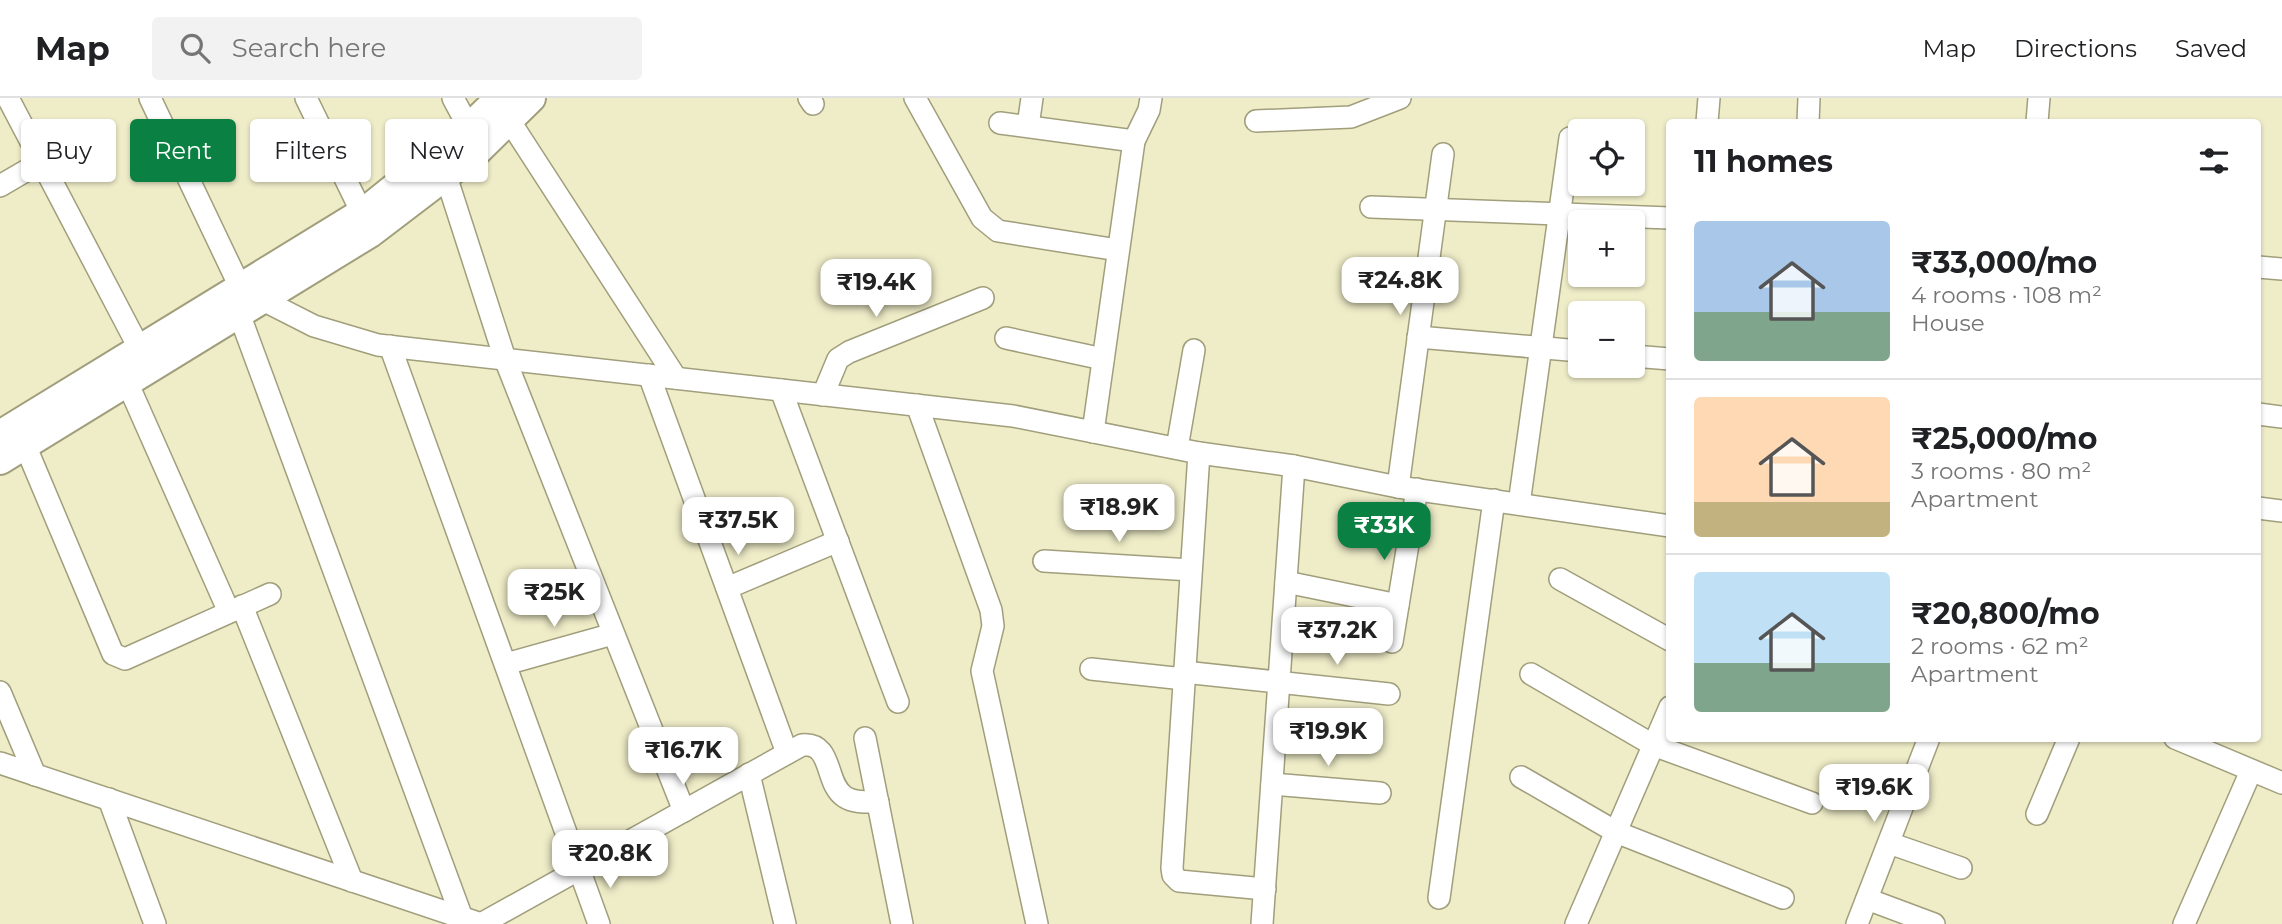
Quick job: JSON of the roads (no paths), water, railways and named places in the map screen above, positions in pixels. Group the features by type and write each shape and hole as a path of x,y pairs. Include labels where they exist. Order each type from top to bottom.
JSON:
{"main road":[{"path":"486,119 531,98"},
{"path":"488,128 505,109"},
{"path":"0,460 12,440 139,366 244,299 401,182"},
{"path":"244,299 370,233 438,182"}],"street":[{"path":"8,98 21,123"},
{"path":"150,98 244,299 475,922"},
{"path":"306,98 362,213"},
{"path":"453,98 464,119"},
{"path":"915,98 982,218 990,226 998,231 1118,250"},
{"path":"1028,126 1032,98"},
{"path":"1093,432 1134,142 1149,110 1151,98"},
{"path":"1256,121 1301,109 1351,117 1400,98"},
{"path":"1808,119 1809,98"},
{"path":"2037,119 2039,98"},
{"path":"505,109 676,378"},
{"path":"1000,122 1134,142"},
{"path":"1519,504 1568,153"},
{"path":"1392,642 1398,605 1408,488 1418,337 1443,154"},
{"path":"0,186 21,174"},
{"path":"51,182 139,366 235,609 352,881"},
{"path":"448,182 505,359 684,811"},
{"path":"1371,207 1666,218"},
{"path":"2261,267 2282,270"},
{"path":"823,395 838,359 849,352 983,298"},
{"path":"244,299 340,336 390,346 1013,416 1199,453 1294,466 1408,488 1666,525"},
{"path":"1418,337 1568,350"},
{"path":"1006,338 1103,359"},
{"path":"390,346 599,924"},
{"path":"1177,448 1194,350"},
{"path":"1645,357 1666,359"},
{"path":"649,375 787,753"},
{"path":"781,390 898,702"},
{"path":"917,405 991,610 993,626 982,671 1037,924"},
{"path":"2261,414 2282,417"},
{"path":"12,440 113,654 118,659 125,659 270,594"},
{"path":"1199,453 1173,875 1179,881 1265,889"},
{"path":"1262,924 1294,466"},
{"path":"1439,898 1494,500"},
{"path":"2261,508 2282,511"},
{"path":"727,588 838,541"},
{"path":"1044,561 1191,570"},
{"path":"1560,579 1666,638"},
{"path":"1286,582 1398,605"},
{"path":"506,664 613,635"},
{"path":"1091,669 1279,681 1390,694"},
{"path":"1531,674 1653,745 1812,803"},
{"path":"0,692 35,775"},
{"path":"1576,924 1666,716"},
{"path":"865,738 902,924"},
{"path":"1857,924 1927,742"},
{"path":"2037,814 2066,742"},
{"path":"2185,742 2282,783"},
{"path":"0,763 352,881 432,915 475,922 581,869 787,753 811,744 822,752 837,790 846,798 878,803"},
{"path":"2183,924 2251,771"},
{"path":"749,774 785,924"},
{"path":"1521,777 1616,832 1783,898"},
{"path":"1272,784 1380,793"},
{"path":"109,799 155,924"},
{"path":"1889,843 1961,868"},
{"path":"1867,899 1934,924"}]}
